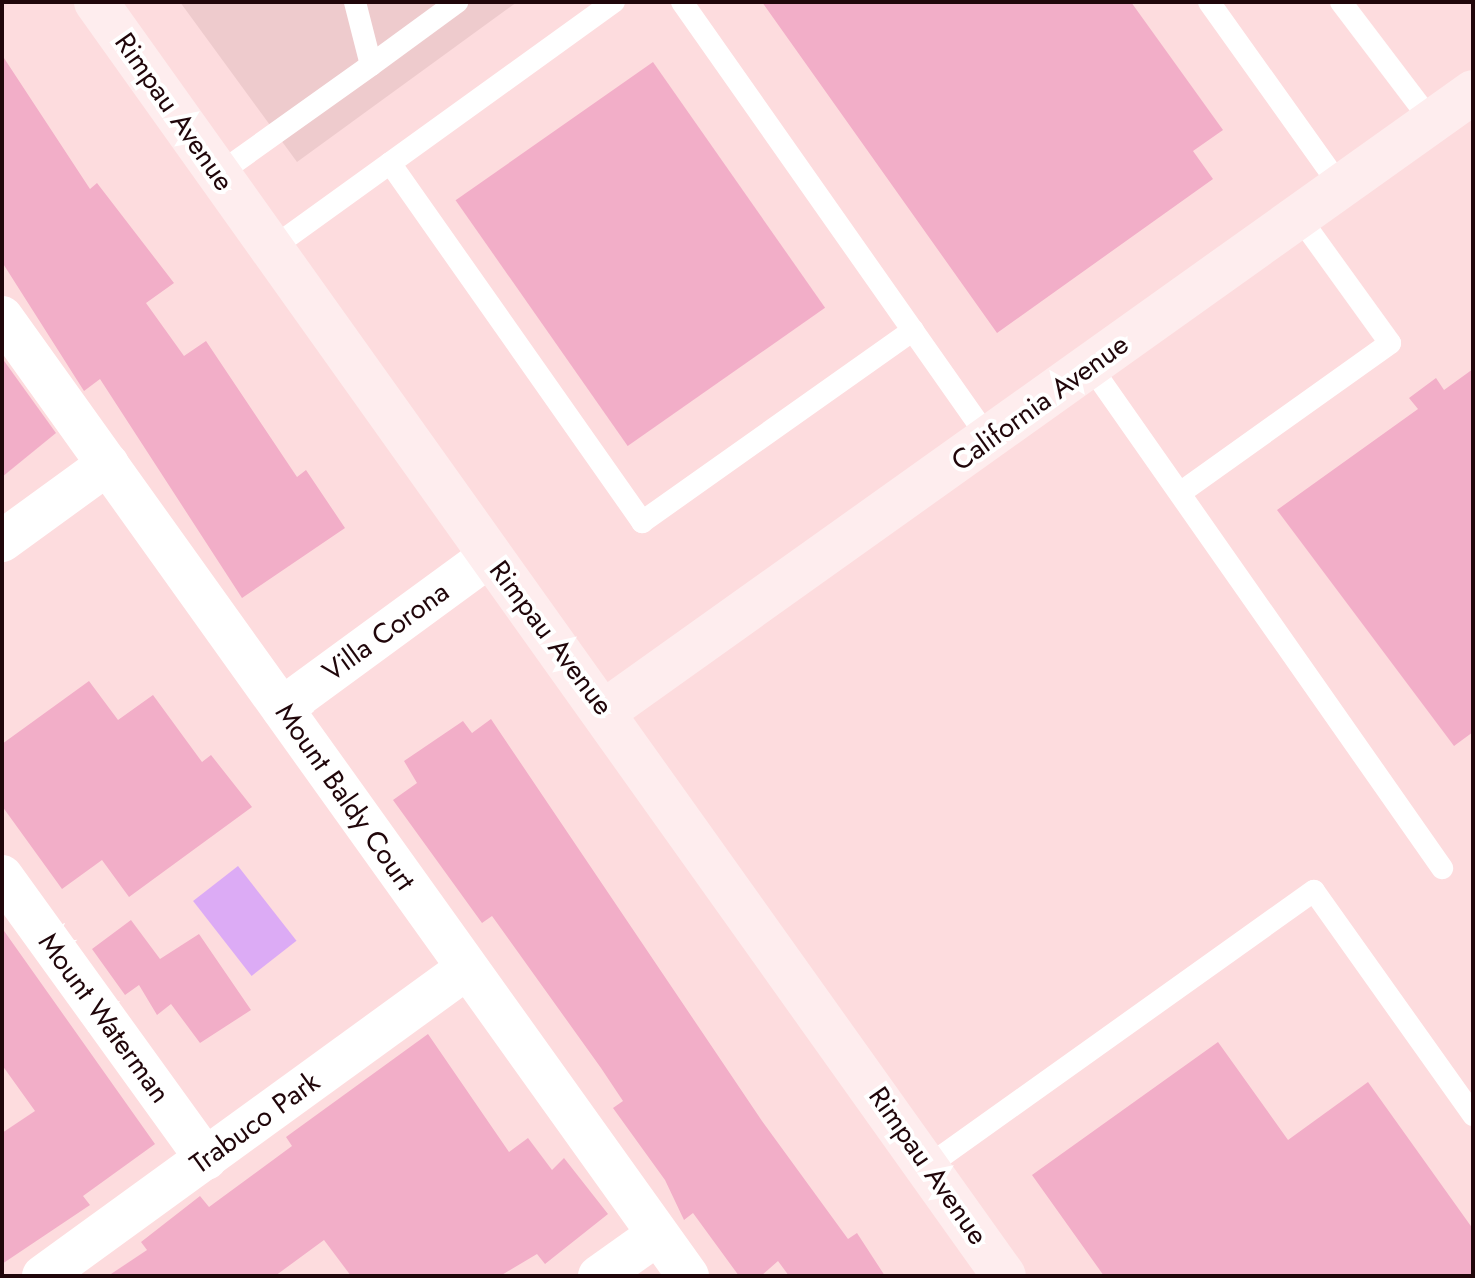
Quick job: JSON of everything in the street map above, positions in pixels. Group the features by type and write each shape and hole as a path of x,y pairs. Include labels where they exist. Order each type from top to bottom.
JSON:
{"main road":[{"name":"Rimpau Avenue","path":"96,2 490,556 605,711 1004,1276"},
{"name":"California Avenue","path":"605,711 1473,92"}],"street":[{"name":"Mount Baldy Court","path":"2,317 688,1276"},
{"path":"2,541 108,464"},
{"name":"Villa Corona","path":"282,708 490,556"},
{"name":"Mount Waterman","path":"8,899 206,1159"},
{"name":"Trabuco Park","path":"43,1276 466,969"},
{"path":"599,1276 658,1234"}],"lane":[{"path":"355,2 371,65"},
{"path":"217,175 457,2"},
{"path":"271,249 614,2"},
{"path":"682,2 989,439"},
{"path":"1209,2 1341,187"},
{"path":"1341,2 1432,122"},
{"path":"390,163 642,522 913,330"},
{"path":"1180,493 1390,343 1299,217"},
{"path":"1091,367 1442,868"},
{"path":"928,1166 1314,891 1473,1115"}],"shaded area":[{"path":"180,2 517,2 297,162"},
{"path":"238,866 296,941 252,976 193,901"}],"building":[{"path":"762,2 1131,2 1223,130 1193,151 1213,179 997,333"},
{"path":"2,55 90,189 97,183 174,283 146,303 184,356 206,341 297,477 306,470 345,528 242,598 100,379 84,391 2,262"},
{"path":"653,62 825,308 628,446 456,200"},
{"path":"2,358 56,433 2,477"},
{"path":"1473,369 1473,732 1454,746 1277,510 1418,409 1409,398 1436,378 1444,390"},
{"path":"89,681 118,720 153,695 202,762 211,755 252,807 129,897 102,860 62,889 2,806 2,744"},
{"path":"491,719 762,1121 848,1239 857,1233 885,1276 789,1276 778,1261 761,1276 739,1276 693,1213 684,1220 665,1180 613,1108 623,1101 601,1068 492,916 482,923 393,800 417,783 404,761 463,721 472,733"},
{"path":"131,920 160,959 199,934 251,1010 200,1043 171,1004 157,1015 139,985 125,995 92,949"},
{"path":"2,928 155,1144 83,1196 90,1205 2,1264 2,1133 35,1111 2,1065"},
{"path":"428,1034 509,1152 528,1138 552,1170 564,1158 608,1214 545,1264 537,1254 500,1276 351,1276 324,1240 275,1276 108,1276 147,1250 141,1242 200,1196 209,1207 292,1146 286,1137"},
{"path":"1218,1042 1288,1140 1368,1082 1473,1229 1473,1276 1104,1276 1032,1175"}]}
